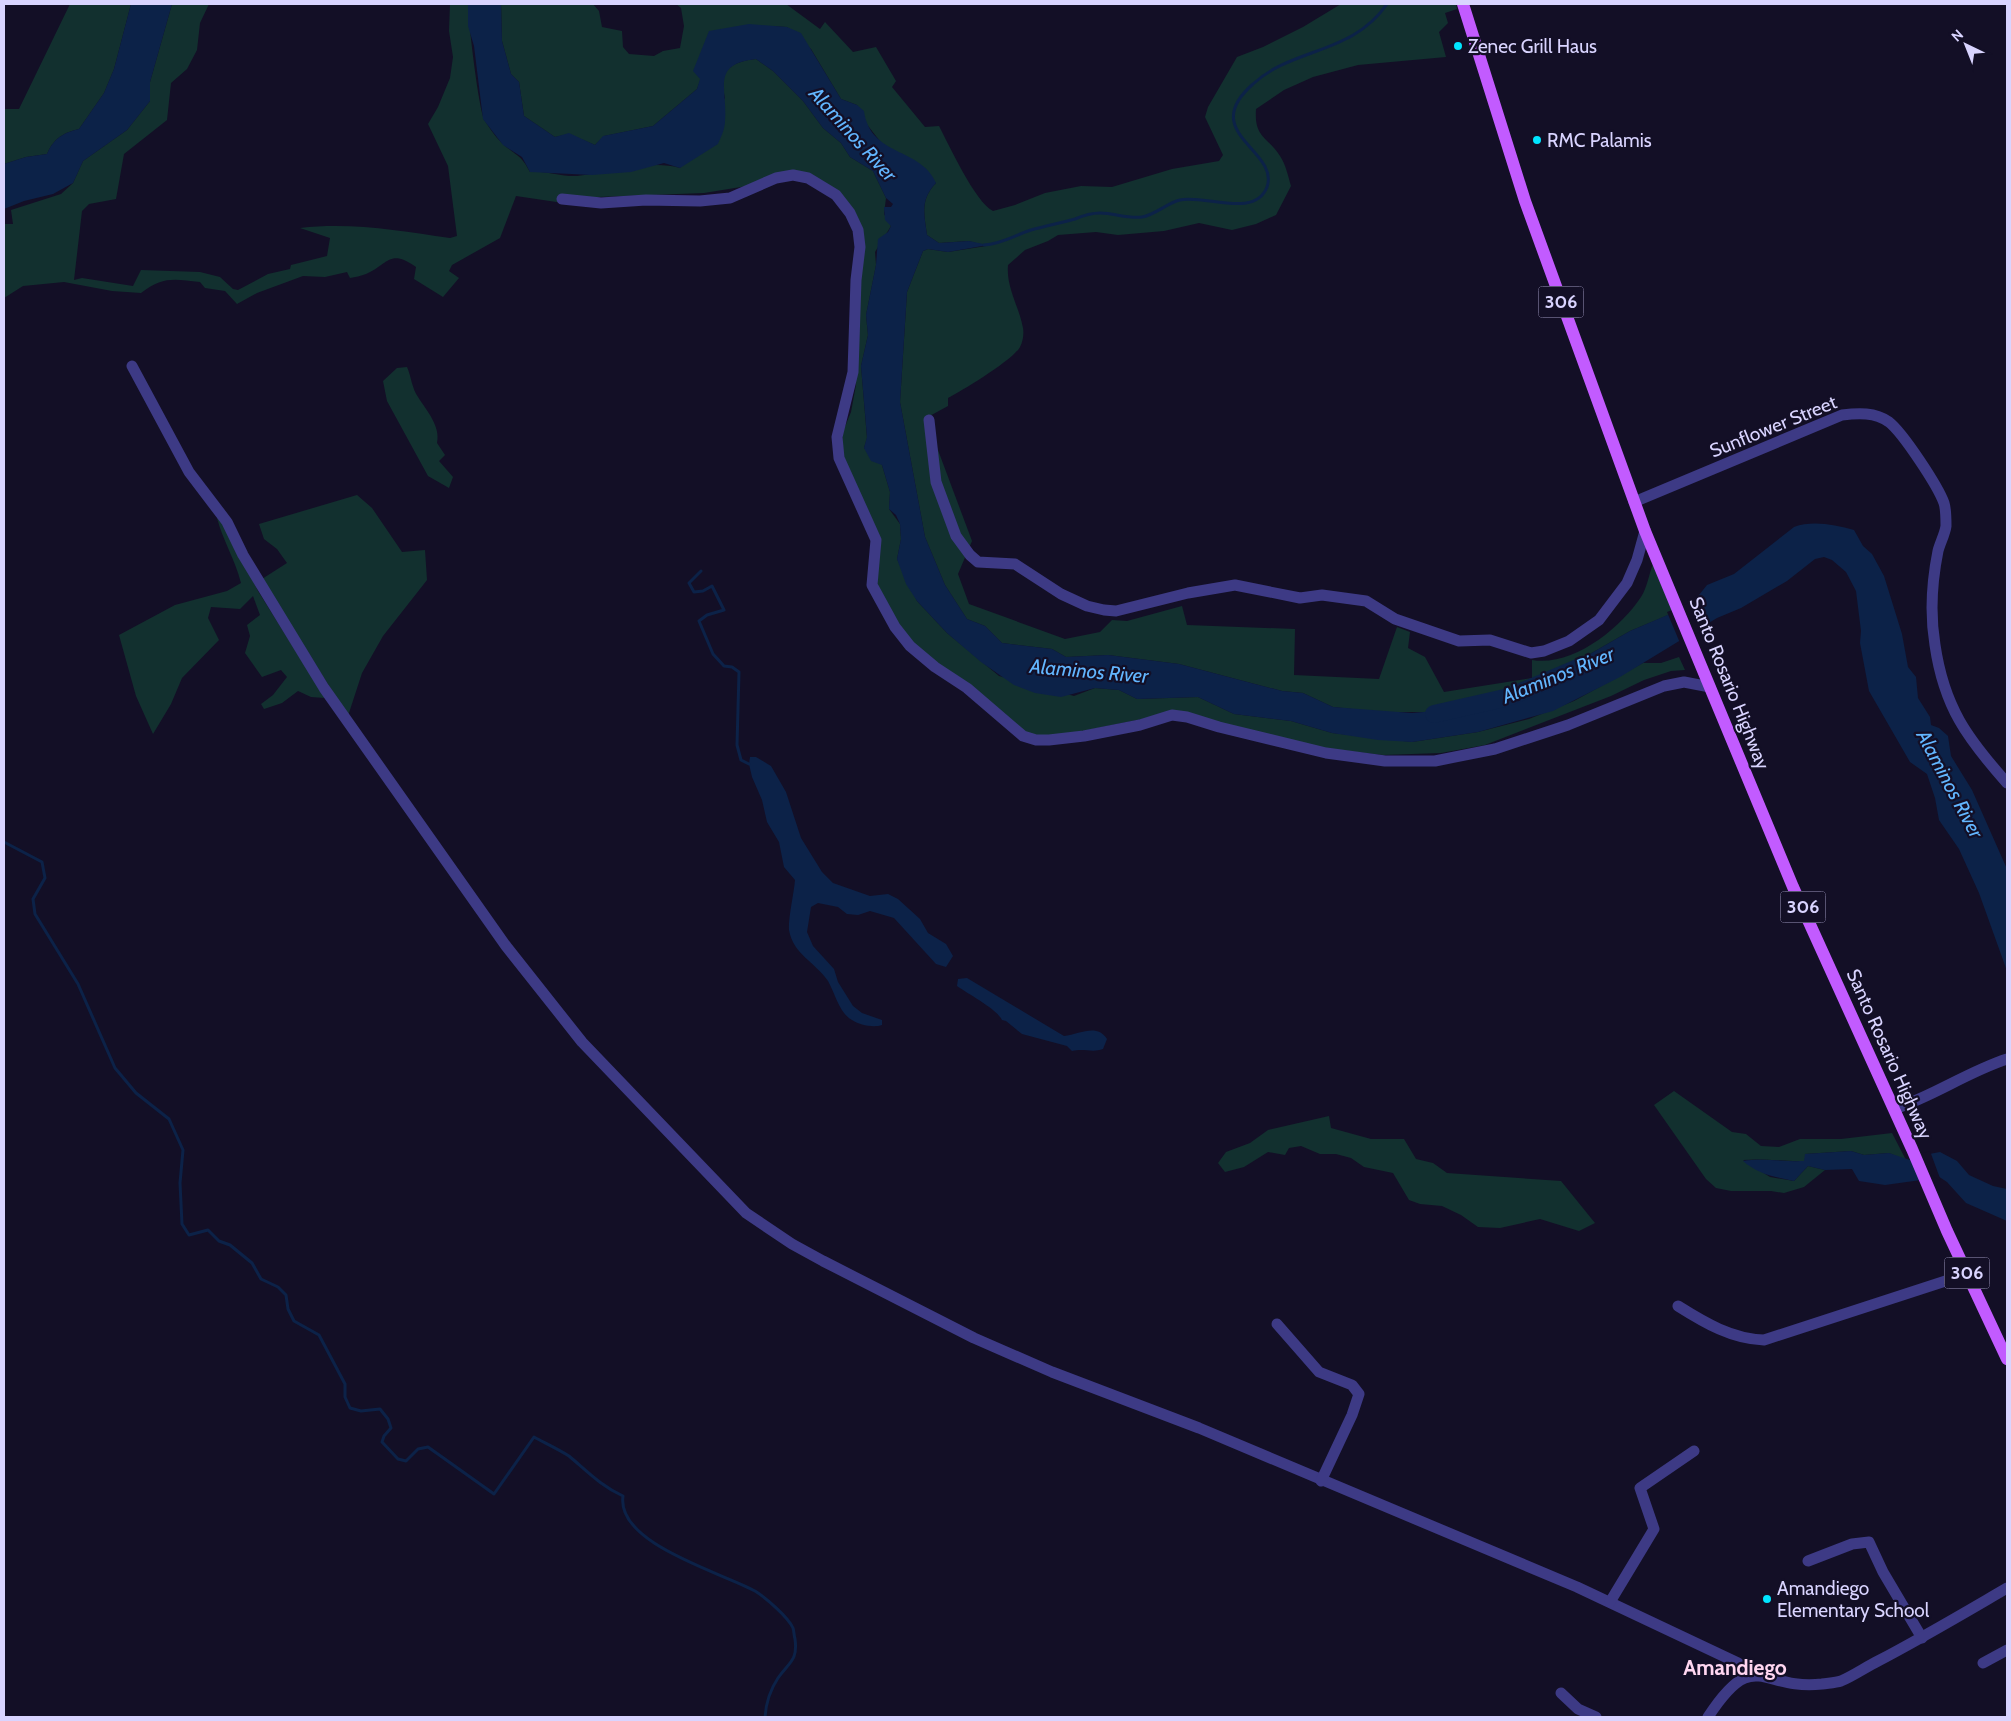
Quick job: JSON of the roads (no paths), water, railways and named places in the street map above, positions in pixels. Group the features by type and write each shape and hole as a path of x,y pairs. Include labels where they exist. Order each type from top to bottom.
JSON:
{"main road":[{"name":"Santo Rosario Highway","path":"1463,4 1525,201 1645,532 1673,595 1793,887 2007,1359"}],"street":[{"path":"562,199 601,203 646,200 700,201 730,198 776,178 793,175 808,178 836,194 850,213 858,230 860,247 856,280 854,372 837,437 839,458 876,540 872,585 895,627 910,646 935,667 967,688 1023,736 1036,740 1049,740 1084,736 1140,725 1172,715 1187,717 1235,731 1326,753 1385,761 1435,761 1475,755 1495,749 1568,725 1664,686 1684,682 1710,687"},
{"path":"132,366 188,472 227,522 243,555 324,688 506,946 582,1042 746,1213 800,1248 974,1338 1052,1372 1141,1405 1610,1602 1738,1663 1754,1674 1804,1685 1840,1682 1922,1638 2007,1588"},
{"name":"Sunflower Street","path":"1634,502 1842,414 1861,413 1889,422 1936,486 1945,505 1946,526 1938,550 1932,608 1935,644 1952,709 1977,748 2007,783"},
{"path":"929,420 936,482 956,536 970,555 978,562 1015,564 1061,594 1087,606 1104,610 1116,611 1188,593 1235,585 1300,598 1322,595 1366,601 1395,619 1459,641 1490,640 1531,653 1544,651 1569,641 1599,620 1627,583 1637,560 1645,532"},
{"path":"1894,1108 1930,1095 1986,1066 2007,1060"},
{"path":"1678,1306 1706,1324 1750,1340 1764,1340 1967,1274"},
{"path":"1277,1324 1319,1372 1352,1385 1359,1394 1352,1415 1321,1481"},
{"path":"1610,1602 1654,1529 1640,1488 1694,1451"},
{"path":"1808,1561 1852,1544 1869,1542 1883,1572 1922,1638"},
{"path":"1983,1663 2007,1650"},
{"path":"1708,1717 1733,1685 1754,1674"},
{"path":"1561,1693 1578,1709 1596,1717"}],"water":[{"path":"131,4 172,4 150,82 150,101 127,130 83,161 73,183 53,194 24,201 4,209 4,164 26,157 47,154 60,137 68,132 79,129 104,93 114,69"},
{"path":"468,4 501,4 502,41 511,74 519,82 524,116 555,137 569,133 595,145 603,136 653,126 697,89 700,79 693,71 709,31 749,24 787,27 801,33 841,99 857,105 864,111 868,126 876,137 885,145 919,163 929,171 936,183 925,201 924,213 927,235 939,243 969,241 988,245 948,252 928,249 923,251 907,292 900,402 925,537 945,585 967,619 985,626 1002,643 1052,649 1066,657 1108,655 1179,664 1282,691 1303,693 1333,707 1412,713 1470,708 1532,692 1555,679 1569,666 1630,631 1691,605 1707,585 1734,574 1794,527 1816,524 1832,525 1854,530 1863,546 1872,554 1884,576 1902,634 1908,667 1916,677 1918,698 1930,717 1931,725 1939,728 1948,736 1951,756 1972,790 2007,869 2007,971 1979,893 1959,849 1939,820 1935,798 1927,774 1910,762 1869,691 1860,643 1861,631 1856,591 1846,572 1832,560 1824,557 1815,559 1787,581 1741,608 1717,618 1620,677 1553,711 1478,732 1412,742 1378,740 1332,733 1291,721 1234,714 1198,697 1137,699 1119,690 1095,688 1061,697 1035,693 1014,685 981,662 947,633 917,601 906,584 897,559 901,539 900,524 896,515 889,509 890,492 882,465 871,461 864,448 867,437 861,366 868,335 866,315 876,265 878,239 888,232 891,226 885,220 884,207 891,207 893,204 886,198 873,171 850,157 841,143 823,128 803,101 773,71 756,59 732,66 727,72 724,80 725,124 718,144 680,168 664,163 631,172 592,175 530,172 522,157 503,145 483,119 474,46 468,26"},
{"path":"750,757 756,757 771,766 786,792 801,838 822,872 833,883 870,896 888,894 898,899 920,919 928,933 946,944 953,956 946,967 936,964 894,918 870,911 858,915 847,914 838,907 818,903 811,907 807,932 813,946 834,969 838,982 853,1006 862,1013 882,1020 882,1025 862,1025 848,1017 841,1008 823,974 800,952 791,938 789,925 795,880 784,867 779,842 767,822 762,800 752,777 749,764"},
{"path":"967,978 1064,1036 1093,1030 1103,1034 1107,1039 1103,1049 1072,1051 1067,1046 1022,1034 988,1007 957,986 958,979"},
{"path":"1851,1151 1864,1155 1889,1153 1913,1161 1921,1180 1885,1185 1859,1181 1852,1169 1825,1170 1808,1166 1794,1181 1760,1172 1743,1161 1804,1161 1805,1154"},
{"path":"1940,1152 1957,1161 1969,1175 1993,1186 2007,1189 2007,1221 1966,1203 1947,1182 1932,1172 1924,1155"}],"waterway":[{"path":"984,245 997,243 1031,230 1094,214 1105,213 1142,217 1180,200 1190,199 1241,204 1252,202 1261,196 1267,187 1268,174 1262,162 1236,128 1233,116 1238,101 1253,84 1269,72 1357,33 1373,21 1387,4"},
{"path":"701,571 689,583 694,592 703,591 712,586 724,610 707,615 699,621 713,654 724,666 732,667 739,672 737,745 741,760 749,764"},
{"name":"Alaminos River","path":"1434,714 1509,697 1580,667"},
{"path":"4,842 42,862 45,878 33,899 35,914 78,984 115,1068 136,1093 169,1119 183,1150 180,1183 182,1224 189,1235 208,1230 219,1241 230,1245 252,1263 261,1279 278,1287 286,1295 288,1309 294,1321 319,1335 345,1384 345,1397 350,1408 361,1411 380,1409 388,1419 391,1428 384,1436 382,1442 398,1459 406,1461 418,1449 428,1447 494,1494 534,1437 569,1456 601,1483 623,1496 625,1513 636,1529 653,1542 674,1555 755,1591 770,1602 793,1628 796,1646 792,1661 778,1678 771,1692 767,1702 765,1717"}],"place":[{"name":"Zenec Grill Haus","path":"1458,46"},
{"name":"RMC Palamis","path":"1537,140"},
{"name":"Amandiego Elementary School","path":"1767,1599"}],"district":[{"name":"Amandiego","path":"1735,1668"}]}
